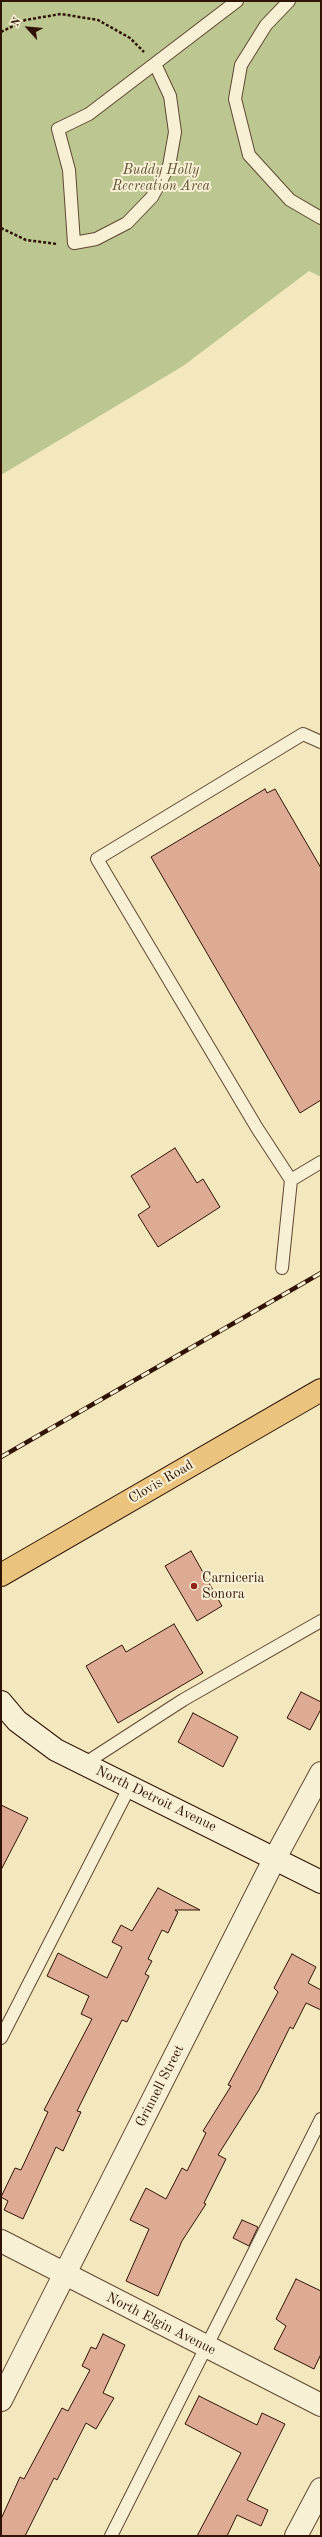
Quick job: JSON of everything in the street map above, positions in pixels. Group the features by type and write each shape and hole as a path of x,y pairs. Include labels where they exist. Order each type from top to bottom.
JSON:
{"highway":[{"name":"Clovis Road","path":"1,1575 321,1390"}],"street":[{"name":"North Detroit Avenue","path":"4,1712 34,1735 84,1764 321,1882"},
{"name":"Grinnell Street","path":"1,2400 274,1858 321,1773"},
{"name":"North Elgin Avenue","path":"1,2241 321,2405"},
{"path":"296,2536 321,2489"}],"lane":[{"path":"155,64 170,96 175,132 168,166 152,198 127,223 96,239 74,242 69,170 58,129 89,114 237,1"},
{"path":"289,1 266,25 241,65 235,98 249,155 290,200 321,218"},
{"path":"282,1268 291,1180 257,1128 96,859 303,734 321,742"},
{"path":"291,1180 321,1162"},
{"path":"84,1764 183,1700 321,1620"},
{"path":"1,2038 130,1786"},
{"path":"111,2536 321,2119"}],"path":[{"path":"1,32 25,20 61,14 98,20 130,38 155,64"},
{"path":"1,228 26,240 61,245 74,242"}],"green space":[{"name":"Buddy Holly Recreation Area","path":"1,1 321,1 321,277 309,271 183,366 1,475"}],"building":[{"path":"265,789 267,793 275,789 321,868 321,1100 300,1113 151,857"},
{"path":"175,1148 197,1183 203,1179 220,1207 158,1247 138,1215 150,1207 131,1176"},
{"name":"Carniceria Sonora","path":"191,1551 222,1606 197,1621 165,1566"},
{"path":"174,1624 203,1673 118,1723 86,1666 122,1645 126,1652"},
{"path":"301,1692 321,1702 321,1709 310,1730 287,1718"},
{"path":"193,1713 238,1737 223,1767 178,1742"},
{"path":"1,1805 28,1818 1,1870"},
{"path":"158,1888 200,1910 175,1910 178,1912 168,1933 162,1930 148,1959 152,1961 145,1974 149,1976 127,2022 122,2020 77,2111 81,2112 63,2151 56,2147 23,2219 4,2210 8,2201 1,2197 15,2168 21,2170 48,2112 44,2110 92,2019 81,2014 89,1996 47,1976 58,1953 107,1978 122,1947 112,1942 121,1925 132,1931"},
{"path":"292,1954 316,1967 308,1983 321,1990 321,2010 306,2003 293,2029 290,2027 259,2090 218,2155 226,2159 204,2203 206,2204 182,2241 158,2296 126,2281 149,2229 130,2220 146,2188 166,2199 182,2168 187,2171 206,2133 203,2131 231,2086 228,2085 278,1992 274,1988"},
{"path":"242,2220 258,2227 249,2246 233,2238"},
{"path":"296,2279 321,2291 321,2354 314,2369 274,2349 286,2326 276,2319"},
{"path":"103,2334 125,2345 103,2393 114,2398 96,2429 86,2423 57,2480 54,2478 25,2536 1,2536 1,2519 20,2477 24,2479 62,2408 68,2411 90,2370 82,2366 91,2347 96,2349"},
{"path":"199,2396 257,2425 262,2413 285,2424 247,2500 268,2510 261,2526 237,2515 227,2536 197,2536 241,2453 185,2424"}],"railway":[{"path":"1,1457 321,1273"}],"place":[{"name":"Carniceria Sonora","path":"194,1586"}]}
